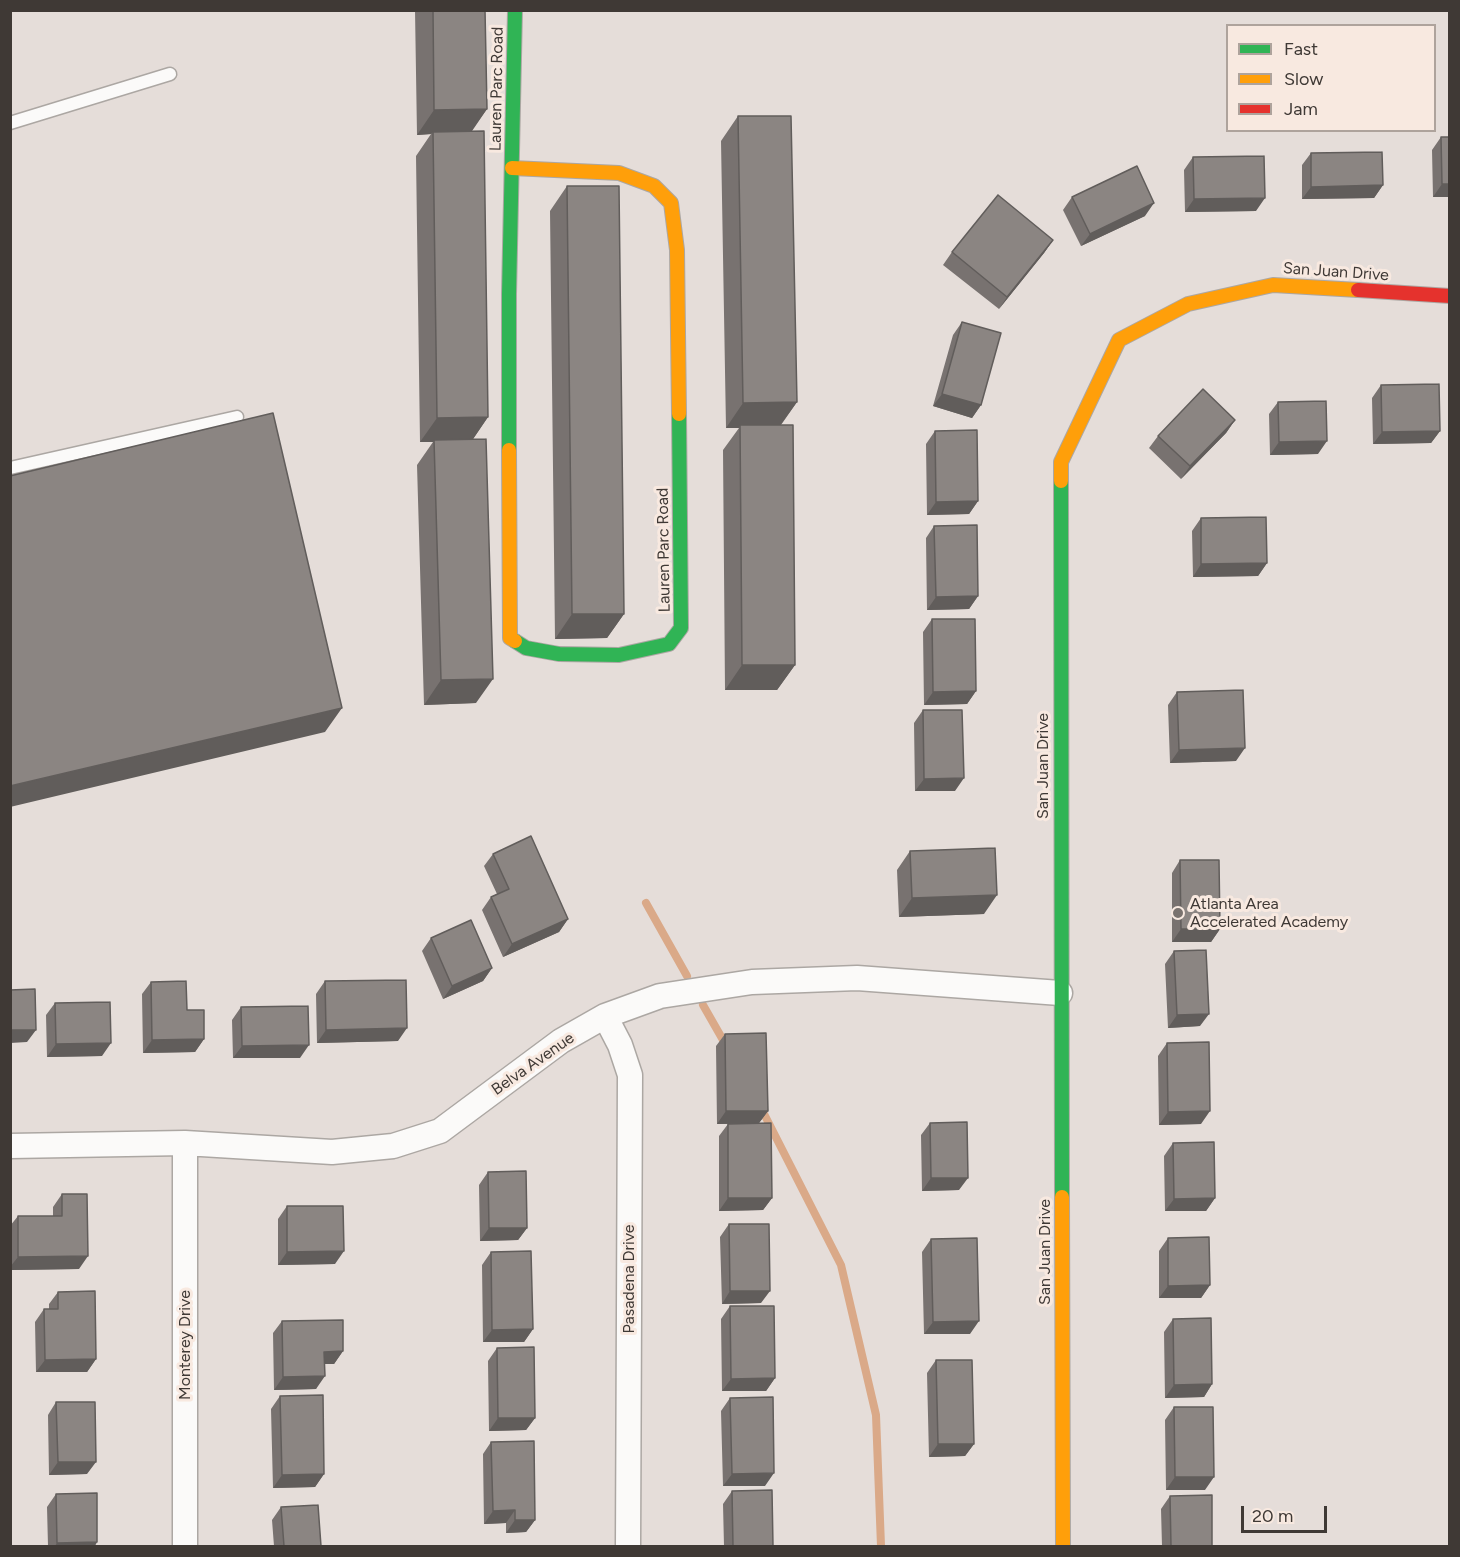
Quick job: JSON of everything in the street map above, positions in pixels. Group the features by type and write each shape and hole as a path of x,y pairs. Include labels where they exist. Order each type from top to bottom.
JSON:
{"street":[{"name":"Lauren Parc Road","path":"512,168 619,173 654,186 671,203 677,250 681,628 669,644 619,655 559,654 526,648 510,638 512,168 515,10"},
{"name":"San Juan Drive","path":"1063,1546 1060,993 1061,462 1119,340 1188,304 1273,285 1449,296"},
{"name":"Belva Avenue","path":"10,1146 184,1143 332,1152 393,1146 440,1131 561,1041 605,1016 660,996 752,982 857,978 1060,993"},
{"name":"Pasadena Drive","path":"605,1016 620,1045 630,1075 628,1546"},
{"name":"Monterey Drive","path":"184,1143 185,1546"}],"lane":[{"path":"10,123 170,74"},
{"path":"10,468 237,417"}],"building":[{"path":"433,10 485,10 487,109 434,110"},
{"path":"738,116 791,116 797,402 743,403"},
{"path":"484,131 488,417 437,418 433,132"},
{"path":"1441,137 1449,137 1449,184 1442,184"},
{"path":"1382,152 1383,185 1311,187 1311,153"},
{"path":"1264,156 1265,198 1194,199 1193,157"},
{"path":"1137,166 1154,203 1090,234 1072,197"},
{"path":"567,186 619,186 624,614 572,614"},
{"path":"998,195 1053,240 1007,297 952,252"},
{"path":"962,322 1001,333 981,405 942,394"},
{"path":"1439,384 1440,431 1382,432 1381,385"},
{"path":"1203,389 1235,420 1190,466 1158,436"},
{"path":"1326,401 1327,441 1279,442 1278,402"},
{"path":"273,413 342,708 10,786 10,476"},
{"path":"740,425 793,425 795,665 742,665"},
{"path":"977,430 978,501 936,502 935,431"},
{"path":"486,439 493,679 441,680 434,440"},
{"path":"1266,517 1267,563 1201,564 1201,518"},
{"path":"977,525 978,596 936,597 934,526"},
{"path":"932,619 975,619 976,691 933,692"},
{"path":"1243,690 1245,748 1179,750 1177,692"},
{"path":"923,710 962,710 964,778 924,779"},
{"path":"531,836 568,919 512,944 491,897 509,889 493,854"},
{"path":"995,848 997,895 912,898 910,851"},
{"path":"1180,860 1219,860 1220,929 1181,929"},
{"path":"471,920 492,968 452,986 431,938"},
{"path":"1206,950 1209,1014 1177,1015 1174,951"},
{"path":"406,980 407,1028 326,1030 325,981"},
{"path":"186,981 187,1010 204,1010 204,1039 152,1040 151,982"},
{"path":"35,989 36,1030 10,1030 10,990"},
{"path":"110,1002 111,1043 56,1044 55,1003"},
{"path":"308,1006 309,1045 242,1046 241,1007"},
{"path":"766,1033 768,1111 726,1111 725,1034"},
{"path":"1209,1042 1210,1111 1168,1112 1167,1043"},
{"path":"967,1122 968,1178 931,1178 930,1123"},
{"path":"771,1123 772,1198 728,1198 728,1124"},
{"path":"1214,1142 1215,1198 1174,1199 1173,1143"},
{"path":"526,1171 527,1228 489,1228 488,1172"},
{"path":"62,1194 87,1194 88,1256 18,1257 18,1216 62,1216"},
{"path":"287,1206 343,1206 344,1251 287,1252"},
{"path":"729,1224 769,1224 770,1291 730,1291"},
{"path":"1209,1237 1210,1285 1168,1286 1168,1238"},
{"path":"977,1238 979,1321 933,1322 931,1239"},
{"path":"531,1251 533,1329 492,1330 491,1252"},
{"path":"95,1291 96,1359 45,1360 44,1309 58,1309 58,1292"},
{"path":"730,1306 774,1306 775,1378 731,1379"},
{"path":"1211,1318 1212,1384 1174,1385 1173,1319"},
{"path":"343,1320 343,1351 324,1352 325,1376 283,1377 282,1321"},
{"path":"534,1347 535,1418 498,1418 497,1348"},
{"path":"936,1360 972,1360 974,1444 938,1444"},
{"path":"323,1395 324,1474 282,1475 280,1396"},
{"path":"773,1397 774,1473 732,1474 730,1398"},
{"path":"56,1402 95,1402 96,1462 58,1462"},
{"path":"1174,1407 1213,1407 1214,1477 1175,1477"},
{"path":"534,1441 535,1520 515,1520 515,1510 493,1511 491,1442"},
{"path":"772,1490 773,1546 733,1546 732,1491"},
{"path":"97,1493 97,1542 57,1543 56,1494"},
{"path":"1212,1495 1212,1546 1171,1546 1170,1496"},
{"path":"318,1505 321,1546 284,1546 281,1507"}],"waterway":[{"path":"646,903 687,976"},
{"path":"703,1005 727,1047"},
{"path":"760,1106 841,1265 876,1415 881,1546"}],"traffic: fast":[{"path":"509,450 509,294 515,10"},
{"path":"515,641 526,648 559,654 619,655 669,644 681,628 679,414"},
{"path":"1061,481 1062,1197"}],"traffic: slow":[{"path":"512,168 619,173 654,186 671,203 677,250 679,414"},
{"path":"1061,481 1061,462 1119,340 1188,304 1273,285 1358,290"},
{"path":"509,450 510,638 515,641"},
{"path":"1062,1197 1063,1546"}],"traffic: jam":[{"path":"1358,290 1450,296"}],"place":[{"name":"Atlanta Area Accelerated Academy","path":"1178,913"}]}
